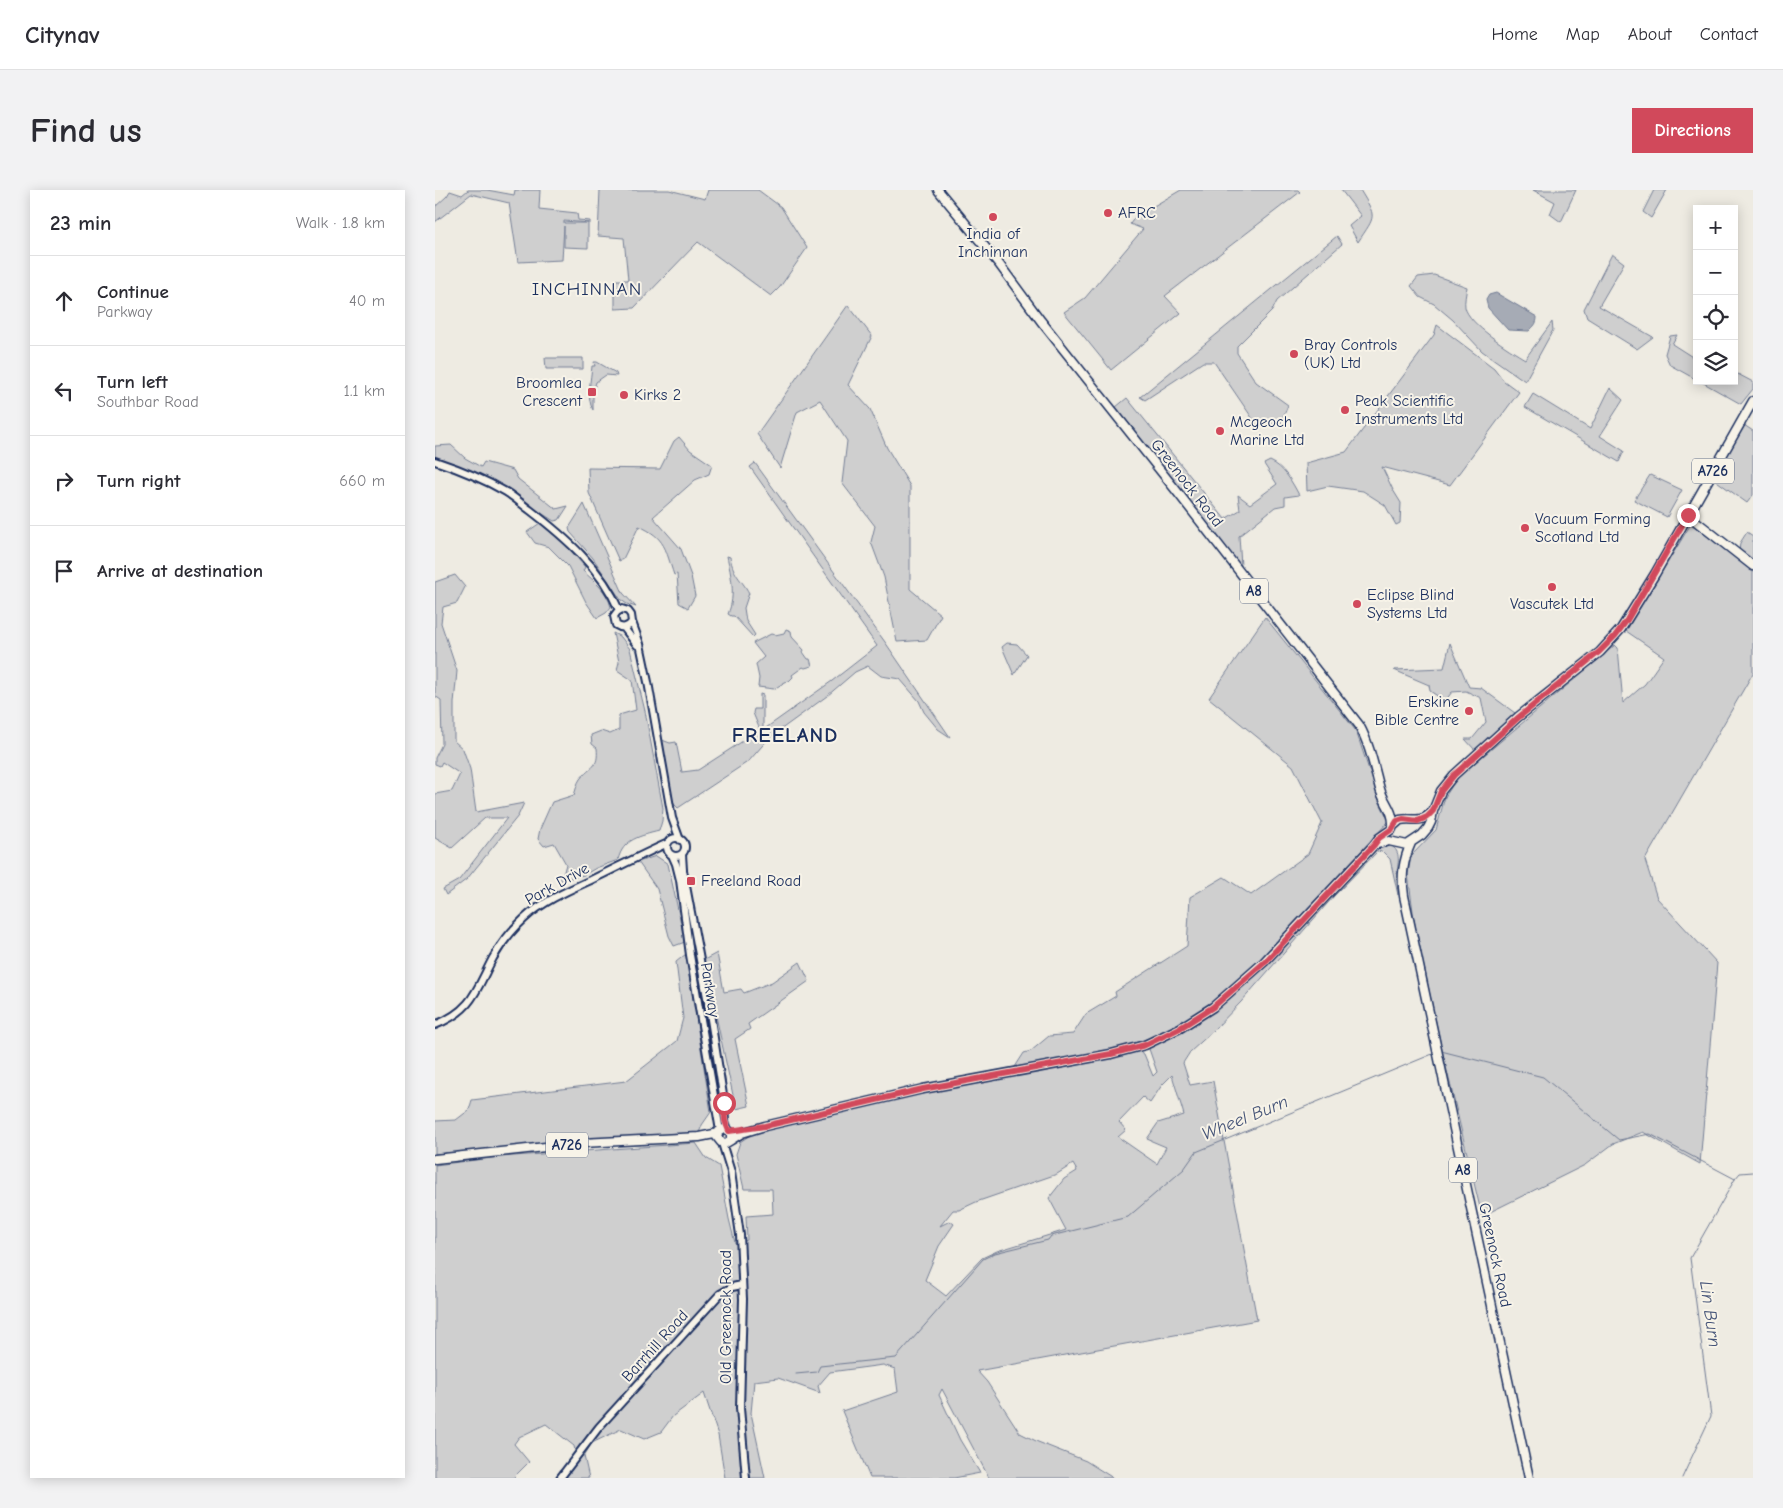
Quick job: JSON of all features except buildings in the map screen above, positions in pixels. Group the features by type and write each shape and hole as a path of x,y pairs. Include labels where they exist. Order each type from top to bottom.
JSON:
{"main road":[{"name":"Greenock Road","path":"939,190 1359,725 1369,748 1383,796 1393,815 1392,827"},
{"name":"A726","path":"1413,841 1428,828 1441,791 1454,775 1519,717 1599,652 1615,636 1637,605 1753,401"},
{"path":"1688,515 1753,566"},
{"path":"1374,845 1385,841 1407,845 1413,841 1417,831 1414,823 1389,806"},
{"path":"1398,843 1392,836 1392,827 1397,821 1418,821 1424,819 1433,811"},
{"name":"A726","path":"699,1137 726,1142 742,1133 765,1126 923,1089 1111,1054 1145,1045 1180,1028 1213,1007 1265,962 1379,838 1392,827"},
{"name":"Greenock Road","path":"1403,862 1413,841"},
{"name":"Greenock Road","path":"1398,843 1403,862 1402,881 1404,896 1529,1478"},
{"name":"A726","path":"435,1159 582,1143 699,1137 724,1131 765,1126"},
{"path":"724,1131 732,1135 726,1142 718,1139 724,1131"}],"street":[{"path":"435,461 454,467 506,492 558,532 586,561 613,597 619,610"},
{"path":"619,610 625,610 630,613 642,655 672,818 680,840 685,846 682,854 679,856 651,851"},
{"path":"619,610 614,616 614,622 618,627 625,628 642,655"},
{"path":"625,628 632,622"},
{"path":"671,855 667,849 672,818"},
{"path":"669,842 675,839 680,840"},
{"name":"Park Drive","path":"435,1025 454,1015 467,1004 476,993 500,948 516,926 533,912 564,893 669,842"},
{"name":"Parkway","path":"682,854 683,870 698,945 721,1086 725,1121 724,1131"},
{"name":"Parkway","path":"671,855 676,864 680,880 690,955 724,1131"},
{"name":"Old Greenock Road","path":"726,1142 736,1205 742,1285 740,1408 746,1478"},
{"name":"Barrhill Road","path":"560,1478 594,1434 720,1294 732,1287 742,1285"}],"shaded area":[{"path":"468,190 487,190 514,195 515,190 540,190 539,209 577,213 578,220 590,221 590,223 564,221 564,223 588,223 588,248 564,247 564,226 562,260 518,262 509,203 471,194 435,222 435,207 450,191 462,195"},
{"path":"600,190 669,190 705,199 708,190 758,190 781,207 807,248 780,287 771,296 698,242 634,308 615,309 615,280 628,280 624,238 598,236"},
{"path":"1181,190 1298,190 1300,192 1165,296 1181,313 1111,370 1064,312 1085,298 1143,229 1130,224 1135,217"},
{"path":"1341,190 1360,190 1372,212 1371,221 1358,242 1349,226 1361,216"},
{"path":"1533,190 1576,190 1561,222 1550,214 1555,202"},
{"path":"1654,190 1667,190 1651,218 1643,212"},
{"path":"1337,236 1342,244 1277,301 1272,311 1237,346 1237,353 1256,382 1288,405 1281,423 1257,425 1214,362 1203,362 1145,400 1140,397"},
{"path":"1612,254 1624,263 1599,306 1653,337 1637,349 1587,318 1584,309"},
{"path":"1434,275 1467,287 1465,307 1468,314 1481,329 1525,359 1552,322 1553,330 1525,381 1482,351 1453,320 1434,304 1420,297 1411,286 1418,277"},
{"path":"1496,293 1537,317 1536,323 1529,331 1508,330 1488,308 1486,300 1489,295"},
{"path":"848,305 872,336 848,385 870,409 887,448 910,486 910,589 941,615 927,640 897,642 884,577 871,542 875,526 842,483 847,441 820,400 797,412 780,468 757,434"},
{"path":"1437,325 1494,368 1504,381 1519,392 1450,485 1382,467 1401,503 1400,523 1396,525 1385,505 1363,491 1328,486 1307,491 1306,463 1346,452 1434,335"},
{"path":"1677,335 1672,344 1693,357 1693,378 1670,365 1665,354 1670,336"},
{"path":"545,358 583,358 583,369 546,369"},
{"path":"594,362 616,373 617,376 606,375 596,382 593,393 593,410 589,394 592,366 595,366"},
{"path":"1738,374 1753,382 1753,389 1741,404 1707,385 1738,385"},
{"path":"1610,388 1623,400 1600,436 1624,451 1619,462 1525,407 1533,394 1590,429"},
{"path":"1127,398 1225,519 1240,510 1238,495 1250,504 1277,484 1264,464 1270,461 1275,464 1290,480 1299,495 1285,497 1285,505 1275,507 1239,536 1241,566 1116,407"},
{"path":"1744,425 1753,431 1753,495 1747,503 1714,479"},
{"path":"679,437 690,450 712,465 709,474 695,480 653,517 681,549 691,576 695,596 688,608 679,603 677,574 674,575 660,540 648,530 639,526 623,559 619,561 589,493 588,468 660,469 674,441"},
{"path":"451,445 465,458 481,467 484,462 513,470 518,479 556,509 568,506 559,520 554,521 500,487 435,458 435,446"},
{"path":"755,463 885,642 950,737 938,729 924,712 919,701 900,679 881,676 868,666 855,672 827,696 769,738 749,761 678,808 673,803 662,740 670,743 676,742 682,772 698,770 760,730 753,713 754,709 760,709 760,694 763,695 763,730 877,646 750,467"},
{"path":"1650,475 1682,490 1667,517 1634,500"},
{"path":"584,504 623,593 636,607 621,600 593,558 570,532 569,528"},
{"path":"540,523 565,544 585,567 583,571 604,591 611,607 606,613 597,618 586,602 568,566 549,547 535,543 527,532"},
{"path":"1691,524 1753,571 1753,673 1645,860 1657,898 1717,963 1700,1164 1643,1132 1613,1144 1585,1165 1482,1216 1442,1050 1415,926 1408,874 1411,856 1436,830 1445,797 1457,778 1615,645 1618,648 1623,703 1645,684 1664,657 1626,631"},
{"path":"1747,532 1753,536 1753,562 1739,551 1740,543"},
{"path":"727,556 730,557 736,573 749,593 744,608 746,621 755,635 753,637 734,616 728,614 732,592"},
{"path":"455,575 465,587 457,603 443,607 441,623 457,671 454,703 454,741 463,749 470,769 476,812 524,803 518,816 467,879 446,895 443,889 459,880 507,818 485,818 452,848 435,838 435,794 452,791 460,774 442,762 440,766 435,764 435,758 442,744 441,700 435,696 435,582"},
{"path":"1265,617 1356,731 1380,803 1389,821 1248,972 1196,1014 1158,1034 1118,1048 1015,1067 1024,1053 1031,1051 1049,1036 1073,1034 1086,1014 1116,996 1115,992 1187,946 1190,897 1224,877 1251,895 1308,854 1322,823 1293,766 1209,698"},
{"path":"786,629 791,631 792,637 804,650 803,652 810,659 812,666 803,667 792,675 793,677 789,681 774,689 758,687 759,678 756,664 764,657 753,643 771,634 784,633"},
{"path":"613,633 621,637 630,649 645,711 663,808 662,821 659,831 639,837 628,843 620,853 618,860 596,868 584,875 557,881 563,875 566,864 554,843 544,846 538,839 540,829 552,802 574,795 580,779 595,763 597,748 592,744 591,735 601,731 610,734 619,730 619,715 636,710 632,680 617,670 619,662"},
{"path":"1007,643 1017,644 1027,655 1014,675 1002,647"},
{"path":"1450,643 1469,687 1481,688 1515,713 1475,750 1465,739 1472,739 1486,722 1481,698 1466,691 1452,692 1445,701 1430,691 1429,685 1394,670 1444,668"},
{"path":"1388,844 1397,853 1398,895 1390,859 1382,851 1377,852 1334,896 1241,1002 1190,1052 1183,1063 1190,1085 1213,1081 1257,1320 977,1371 987,1382 1020,1433 1086,1461 1113,1478 989,1478 942,1389 939,1395 960,1440 980,1473 954,1478 870,1478 842,1411 898,1392 895,1369 883,1365 830,1372 818,1386 820,1393 778,1378 754,1381 751,1413 765,1478 725,1478 718,1435 704,1393 673,1416 661,1432 644,1439 621,1429 592,1443 584,1456 589,1478 563,1478 577,1460 574,1446 546,1424 519,1437 514,1444 529,1462 513,1478 435,1478 435,1165 500,1157 696,1143 706,1158 719,1166 735,1243 747,1240 746,1216 773,1214 772,1189 744,1189 736,1154 740,1142 753,1133 910,1096 1110,1058 1136,1050 1144,1054 1153,1076 1157,1072 1148,1046 1229,997 1278,954 1377,846","holes":["1172,1075 1184,1115 1158,1123 1147,1139 1166,1147 1157,1164 1118,1137 1126,1130 1119,1122 1143,1097 1150,1103 1162,1085","1073,1164 1077,1171 1064,1179 1049,1198 1066,1230 997,1251 982,1258 946,1296 925,1280 939,1246 954,1224 950,1221 940,1226 953,1210 959,1210 976,1202 1057,1174"]},
{"path":"656,856 668,864 685,942 674,946 669,936 657,889 638,862"},
{"path":"717,953 724,992 741,989 744,993 772,982 800,962 809,981 748,1024 750,1029 735,1039 749,1106 736,1109 704,960"},
{"path":"686,954 711,1112 699,1133 619,1137 435,1154 435,1121 456,1120 469,1110 472,1100 626,1081 677,1041 683,1018 676,962"}],"waterway":[{"name":"Wheel Burn","path":"1441,1051 1543,1077 1619,1140 1650,1134 1735,1179"},
{"name":"Wheel Burn","path":"796,1374 817,1372 820,1366 896,1358 983,1259 995,1253 1048,1240 1051,1236 1128,1217 1184,1169 1196,1152 1435,1053"},
{"name":"Lin Burn","path":"1682,1478 1711,1416 1690,1258 1735,1179 1740,1173 1753,1172"}],"place":[{"name":"AFRC","path":"1108,213"},
{"name":"India of Inchinnan","path":"993,217"},
{"name":"Bray Controls (UK) Ltd","path":"1294,354"},
{"name":"Broomlea Crescent","path":"592,392"},
{"name":"Kirks 2","path":"624,395"},
{"name":"Peak Scientific Instruments Ltd","path":"1345,410"},
{"name":"Mcgeoch Marine Ltd","path":"1220,431"},
{"name":"Vacuum Forming Scotland Ltd","path":"1525,528"},
{"name":"Vascutek Ltd","path":"1552,587"},
{"name":"Eclipse Blind Systems Ltd","path":"1357,604"},
{"name":"Erskine Bible Centre","path":"1469,711"},
{"name":"Freeland Road","path":"691,881"}],"district":[{"name":"INCHINNAN","path":"587,289"},
{"name":"FREELAND","path":"785,735"}],"route":[{"path":"724,1103 724,1116 729,1131 765,1126 923,1089 1111,1054 1145,1045 1180,1028 1213,1007 1265,962 1379,838 1392,829 1397,821 1403,819 1418,821 1427,817 1433,811 1441,791 1454,775 1519,717 1599,652 1615,636 1655,574 1688,515"}]}
